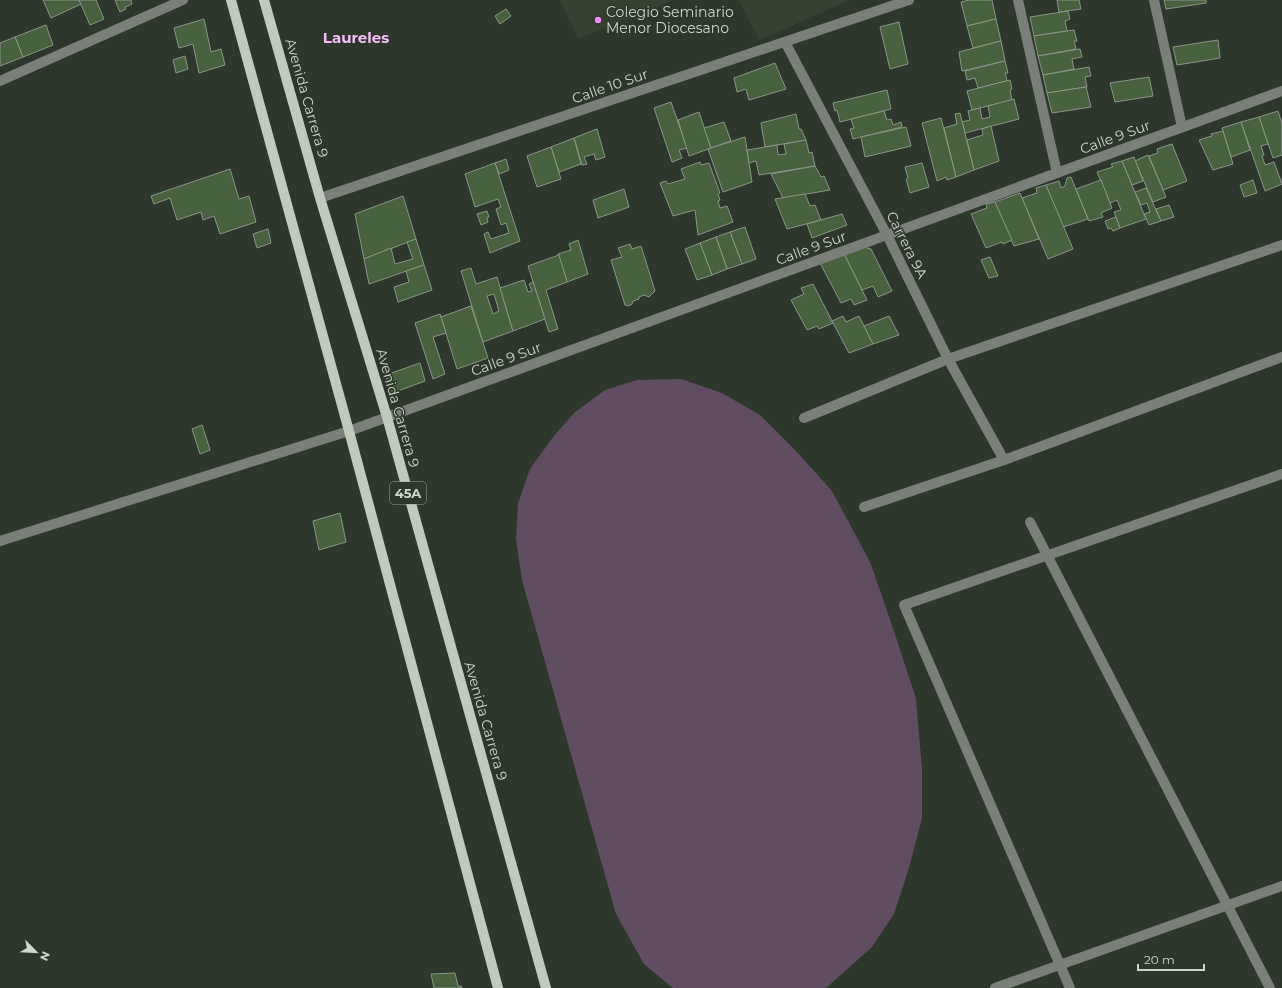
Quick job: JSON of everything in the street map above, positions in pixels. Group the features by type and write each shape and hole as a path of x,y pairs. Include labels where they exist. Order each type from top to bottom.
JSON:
{"main road":[{"name":"45A","path":"231,0 349,431 498,988"},
{"name":"Avenida Carrera 9","path":"264,0 320,198 387,417 546,988"}],"street":[{"path":"0,81 183,0"},
{"name":"Calle 10 Sur","path":"320,198 909,0"},
{"path":"1018,0 1057,173"},
{"path":"1154,0 1182,127"},
{"name":"Carrera 9A","path":"785,42 887,235 948,359 1004,460"},
{"name":"Calle 9 Sur","path":"0,541 349,431 1282,91"},
{"path":"804,418 948,359 1282,245"},
{"path":"864,507 1004,460 1282,356"},
{"path":"1070,988 904,605 1282,474"},
{"path":"1030,522 1226,906 1270,988"},
{"path":"995,988 1282,886"}],"shaded area":[{"name":"Colegio Seminario Menor Diocesano","path":"560,0 674,0 578,39"},
{"name":"Colegio Seminario Menor Diocesano","path":"739,0 850,0 759,40"},
{"path":"681,379 722,393 760,415 796,451 832,491 870,562 916,699 922,769 922,818 909,868 894,914 871,948 826,988 673,988 644,964 616,914 522,580 516,539 518,503 530,469 553,437 574,413 605,390 637,380"}],"building":[{"path":"43,0 79,0 81,4 51,18"},
{"path":"79,0 96,0 104,19 90,25"},
{"path":"115,0 131,0 132,4 125,7 126,9 120,12"},
{"path":"969,0 992,0 996,19 967,26 961,2"},
{"path":"1057,0 1079,0 1081,9 1059,12"},
{"path":"1164,0 1206,0 1206,3 1166,9"},
{"path":"506,9 511,16 500,24 495,16"},
{"path":"1068,11 1070,19 1065,21 1067,31 1034,36 1030,17"},
{"path":"204,19 211,52 221,49 225,65 199,73 193,44 179,48 174,28"},
{"path":"996,19 1001,41 973,48 967,26"},
{"path":"899,22 908,64 890,69 880,27"},
{"path":"46,25 53,45 23,57 15,37"},
{"path":"1074,30 1077,41 1074,41 1076,49 1038,56 1034,36"},
{"path":"15,37 23,57 0,66 0,43"},
{"path":"1218,40 1220,58 1177,65 1173,47"},
{"path":"1001,41 1005,61 962,71 959,52"},
{"path":"1080,49 1082,57 1072,59 1074,69 1043,75 1038,56"},
{"path":"185,56 188,69 176,73 173,60"},
{"path":"1005,61 1008,73 1005,73 1007,81 978,88 975,78 967,80 965,71"},
{"path":"775,63 786,89 749,100 746,89 737,92 734,78"},
{"path":"1089,67 1091,76 1085,77 1087,87 1047,93 1043,75"},
{"path":"1149,77 1153,96 1115,102 1110,83"},
{"path":"1010,80 1012,100 972,110 967,91"},
{"path":"1086,87 1091,107 1052,113 1047,93"},
{"path":"887,90 891,109 840,122 837,110 835,111 833,103"},
{"path":"1014,99 1019,119 965,133 962,122 970,120 968,111 980,108 982,119 990,117 988,106"},
{"path":"671,102 687,148 679,150 682,158 672,162 654,108"},
{"path":"884,111 887,120 891,119 893,125 901,122 902,127 853,139 850,129 854,128 851,119"},
{"path":"1278,111 1282,124 1282,155 1273,158 1259,117"},
{"path":"699,112 711,148 689,156 678,120"},
{"path":"960,113 974,170 956,177 944,128 957,124 955,114"},
{"path":"796,114 799,129 801,129 806,140 765,147 761,123"},
{"path":"1259,117 1268,144 1261,146 1265,165 1274,162 1282,184 1265,191 1241,122"},
{"path":"941,118 956,177 947,180 946,177 937,181 922,123"},
{"path":"724,122 731,141 711,148 704,128"},
{"path":"1241,122 1250,150 1231,157 1222,128"},
{"path":"991,126 999,161 974,170 967,140 983,135 982,129"},
{"path":"906,127 911,146 865,157 861,137"},
{"path":"597,129 605,157 596,160 594,154 584,157 587,164 582,165 574,138"},
{"path":"1223,131 1233,164 1213,170 1199,140 1212,136 1211,134"},
{"path":"745,137 752,182 723,192 708,149"},
{"path":"574,138 581,164 559,172 551,147"},
{"path":"806,140 809,153 812,152 815,166 759,175 756,161 749,163 747,150 777,145 778,155 786,154 784,144"},
{"path":"1172,144 1187,181 1163,190 1149,156 1158,153 1157,149"},
{"path":"551,147 561,179 537,187 527,156"},
{"path":"1148,155 1166,197 1153,202 1135,161"},
{"path":"1134,157 1143,181 1132,185 1122,161"},
{"path":"506,159 509,170 499,174 495,163"},
{"path":"1122,161 1146,219 1120,228 1114,212 1121,210 1117,200 1110,203 1097,172 1113,167 1111,164"},
{"path":"700,162 701,165 709,163 720,193 718,194 720,200 718,201 720,208 727,206 733,222 698,235 695,210 673,216 660,183 666,181 668,184 685,179 681,169"},
{"path":"495,163 520,241 490,253 484,234 488,232 491,239 509,233 506,223 501,225 496,209 501,207 498,199 475,207 465,174"},
{"path":"922,163 929,187 910,193 906,179 908,178 905,167"},
{"path":"815,166 821,177 824,176 830,190 783,198 771,174"},
{"path":"230,169 239,199 249,196 256,222 220,234 214,216 203,220 201,212 177,220 170,198 154,204 151,196"},
{"path":"1071,177 1088,219 1063,227 1046,185 1059,181 1061,188 1065,186 1067,178"},
{"path":"1101,180 1112,208 1101,213 1103,217 1089,221 1076,189"},
{"path":"1253,180 1257,193 1244,197 1240,185"},
{"path":"1046,185 1073,249 1048,259 1022,198 1037,193 1036,188"},
{"path":"1146,188 1161,221 1149,225 1144,214 1150,212 1147,203 1141,205 1135,192"},
{"path":"624,189 629,207 598,218 593,200"},
{"path":"1020,193 1039,239 1014,246 995,202"},
{"path":"805,194 810,206 815,205 821,220 787,229 775,199"},
{"path":"403,196 416,239 364,259 355,214"},
{"path":"995,202 1012,240 986,248 971,214 987,208 986,204"},
{"path":"1169,205 1174,217 1161,221 1156,209"},
{"path":"487,211 489,217 487,218 488,222 481,225 477,214"},
{"path":"842,214 847,225 812,238 807,224"},
{"path":"1116,217 1120,228 1113,231 1111,228 1108,229 1105,221"},
{"path":"745,227 756,259 742,264 730,232"},
{"path":"268,229 271,243 257,248 253,234"},
{"path":"730,232 742,264 727,269 716,237"},
{"path":"716,237 727,269 712,275 700,243"},
{"path":"416,239 424,265 369,284 364,259 391,248 395,264 413,259 407,242"},
{"path":"578,240 588,274 567,282 558,254 571,250 569,244"},
{"path":"700,243 712,275 697,280 685,249"},
{"path":"630,244 632,249 641,246 655,291 649,297 644,295 639,297 639,299 633,301 632,304 628,306 625,305 611,260 622,257 618,248"},
{"path":"864,247 871,249 892,291 878,297 873,286 862,290 844,254"},
{"path":"844,254 867,300 854,305 851,299 841,303 820,263"},
{"path":"559,255 567,282 546,290 558,329 549,332 528,266"},
{"path":"990,257 998,276 989,278 981,260"},
{"path":"424,265 432,290 398,302 394,287 409,282 406,271"},
{"path":"471,268 476,284 497,277 513,331 483,342 461,271","holes":["494,294 499,311 493,314 487,296"]},
{"path":"524,280 528,292 532,291 529,284 533,282 545,319 513,331 500,288"},
{"path":"813,284 833,323 819,329 817,326 807,330 791,300 804,294 801,288"},
{"path":"471,306 488,358 457,369 441,317"},
{"path":"440,314 446,333 433,337 445,374 433,379 415,323"},
{"path":"843,316 846,322 859,316 873,344 849,353 832,321"},
{"path":"889,316 899,335 873,344 864,326"},
{"path":"420,363 425,381 390,394 386,375"},
{"path":"202,425 210,450 200,454 192,429"},
{"path":"340,513 346,542 319,550 313,521"},
{"path":"455,973 458,986 461,986 462,988 434,988 431,974"}],"place":[{"name":"Colegio Seminario Menor Diocesano","path":"598,20"}],"district":[{"name":"Laureles","path":"356,38"}]}
